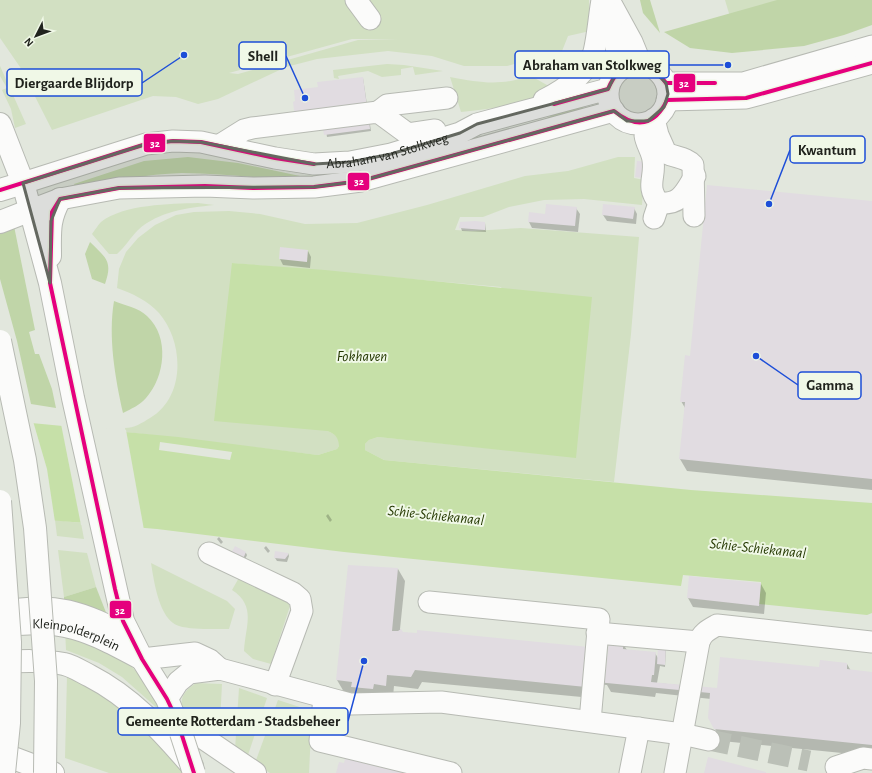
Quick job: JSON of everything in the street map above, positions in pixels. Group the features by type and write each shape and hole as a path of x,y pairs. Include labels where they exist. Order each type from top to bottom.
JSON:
{"main road":[{"path":"0,124 23,183 50,283 73,398 123,621 142,659"},
{"path":"0,190 23,183"},
{"path":"50,283 52,212 60,199"},
{"path":"0,222 31,210"},
{"path":"0,341 25,460 35,528 46,681 45,773"},
{"path":"0,501 10,642 8,723 4,773"},
{"name":"Kleinpolderplein","path":"0,626 51,623 72,626 99,636 142,659 167,699 179,727 194,773"},
{"path":"0,662 38,661 65,665 108,685 130,701 156,726 198,773"},
{"path":"179,727 255,773"},
{"path":"0,753 53,773"}],"street":[{"path":"356,0 370,19"},
{"path":"517,113 564,90 579,76 594,53 602,0"},
{"path":"606,0 621,69"},
{"path":"609,0 632,42 641,64"},
{"path":"666,92 743,83 872,46"},
{"path":"666,92 746,98 872,63"},
{"path":"641,64 656,70 666,92 660,114 648,121 626,121 614,111 610,104 608,89 612,78 621,69 627,66 641,64"},
{"name":"Abraham van Stolkweg","path":"23,183 146,144 173,141 220,145 274,158 314,164 350,162 391,154 460,133 477,124 608,89"},
{"path":"220,145 244,130 252,128 378,112 387,105 447,98"},
{"name":"Abraham van Stolkweg","path":"31,210 60,199 120,188 205,186 253,188 314,187 361,181 614,111"},
{"path":"378,112 408,134 477,124"},
{"path":"648,121 645,139 658,152 671,156 697,159 693,179 694,216"},
{"path":"658,152 654,162 651,187 656,210 677,200 683,195 693,179"},
{"path":"209,553 294,593 300,599 302,611 275,685"},
{"path":"429,602 600,619 597,633 590,721"},
{"name":"Kleinpolderplein","path":"0,612 30,608 63,609 94,618 131,637"},
{"path":"675,773 699,642 702,635 717,625 872,642"},
{"path":"597,633 699,642"},
{"path":"142,659 195,653 210,660 220,669"},
{"path":"167,699 178,682 189,672 220,669 350,704 441,702 682,734 709,740"},
{"path":"324,697 320,741 452,773"},
{"path":"630,773 639,728"},
{"path":"842,773 836,767 863,758 872,758"}],"highlighted area":[{"path":"627,66 649,66 666,83 668,94 664,107 648,121 627,121 614,111 361,181 314,187 119,188 60,199 51,221 50,283 23,183 52,173 146,144 173,141 201,142 314,164 350,162 391,154 460,133 477,124 608,89 616,73"}],"shaded area":[{"path":"0,0 589,0 590,31 568,36 562,51 507,66 464,66 432,56 388,51 317,59 286,67 218,99 198,104 176,97 153,96 52,130 20,67 0,38","holes":["352,39 398,39 358,40 238,74 229,73"]},
{"path":"640,0 650,0 660,33 643,13"},
{"path":"725,0 818,0 731,20"},
{"path":"777,0 872,0 872,25 844,35 804,46 732,53 690,48 664,32"},
{"path":"387,64 404,65 443,71 415,75 413,67 401,69 401,75 382,77 368,71 338,76 339,79 334,78 333,70"},
{"path":"0,66 26,124 15,128 11,109 2,90 7,88 0,76"},
{"path":"531,76 554,89 520,103 461,112 450,77 472,81 500,82"},
{"path":"582,103 586,115 385,173 360,178 309,180 182,173 129,178 77,190 74,184 144,161 188,157 238,163 300,176 350,175 377,170 533,126 563,109"},
{"path":"618,157 635,157 634,178 644,180 642,205 584,199 544,200 509,207 483,217 460,217 455,230 472,231 521,228 639,237 631,334 614,482 384,460 365,450 365,444 369,440 378,437 576,457 501,287 232,263 327,431 336,436 339,446 337,449 318,455 126,432 125,428 141,423 162,409 170,397 175,383 177,353 167,325 159,313 150,304 117,288 119,269 126,252 138,238 155,225 176,215 194,212 229,211 260,214 305,224 357,223 427,205 525,176 568,171"},
{"path":"198,203 214,205 184,209 155,218 138,230 117,254 109,254 92,234 101,222 111,216 134,208"},
{"path":"14,226 35,330 29,332 35,354 39,354 52,389 56,408 31,404 17,341 0,279 0,231"},
{"path":"90,242 104,256 108,265 105,284 92,279 85,254"},
{"path":"114,301 144,313 154,325 162,346 161,368 152,389 141,403 123,413 113,357 112,315"},
{"path":"55,520 81,523 84,539 57,536"},
{"path":"58,550 87,553 96,587 64,597"},
{"path":"151,563 227,601 235,609 229,629 190,628 179,626 172,622 162,608 156,589"},
{"path":"240,576 287,600 290,606 271,664 253,659 244,651 248,618 247,610 245,603 240,596 232,590"},
{"path":"96,587 107,615 64,603 64,597"},
{"path":"65,629 129,664 144,680 166,716 122,677 99,663 66,650"},
{"path":"67,676 100,690 138,724 187,773 109,773 65,758"},
{"path":"196,683 222,684 219,741 182,710 182,698 188,689"},
{"path":"239,688 267,698 247,758 235,750"},
{"path":"278,700 312,711 309,773 270,773 255,763"}],"water":[{"path":"232,263 325,270 592,297 576,458 378,437 369,440 365,444 365,450 384,460 691,490 872,503 872,613 867,615 759,604 761,582 683,575 681,586 344,552 157,529 0,516 0,420 178,437 318,455 337,449 339,446 337,438 334,434 327,431 214,421"}],"pier":[{"path":"0,418 8,419 18,479 22,520 0,518"},
{"path":"9,419 33,421 47,469 55,522 28,520"},
{"path":"61,424 126,430 144,530 81,525"},
{"path":"160,442 232,452 230,460 159,450"}],"building":[{"path":"363,77 370,129 324,135 320,110 295,118 293,102 295,101 294,90 318,87 317,82"},
{"path":"637,161 646,162 644,178 635,177"},
{"path":"707,185 872,201 872,479 679,459 685,402 680,402 685,355 690,356"},
{"path":"546,204 577,207 575,226 528,222 529,212 545,214"},
{"path":"603,204 635,207 633,219 602,215"},
{"path":"460,222 485,222 485,230 459,228"},
{"path":"280,247 308,250 307,262 279,259"},
{"path":"235,546 246,552 243,559 230,555"},
{"path":"275,551 288,553 288,555 285,559 274,558"},
{"path":"348,565 398,568 392,631 398,631 401,629 403,632 417,633 417,630 589,647 587,675 605,677 609,641 623,643 623,649 656,652 654,675 652,675 651,682 717,688 720,657 819,667 820,660 847,663 847,669 872,672 872,745 714,729 708,718 710,693 586,681 586,687 415,670 411,677 387,675 386,686 374,684 373,689 351,687 352,682 336,680"},
{"path":"689,576 761,583 759,606 687,598"},
{"path":"658,645 666,645 665,665 657,664"},
{"path":"347,751 429,773 336,773 339,762 344,763"},
{"path":"708,757 766,772 766,773 704,773"}],"tunnel":[{"path":"709,740 809,761"}],"transit line":[{"name":"32","path":"194,773 177,720 167,699 142,659 123,621 115,589 50,283 52,212 60,199 119,188 205,186 253,188 314,187 361,181 614,111 630,121 644,122 651,120 657,115 667,100 746,98 872,63"},
{"name":"32","path":"554,104 608,89 613,79 620,71 627,66 635,64 651,68 659,74 666,83 715,83"},
{"name":"32","path":"0,190 146,144 173,141 201,142 275,158 314,164"}],"place":[{"name":"Diergaarde Blijdorp","path":"184,55"},
{"name":"Abraham van Stolkweg","path":"728,65"},
{"name":"Shell","path":"305,98"},
{"name":"Kwantum","path":"769,204"},
{"name":"Gamma","path":"756,356"},
{"name":"Gemeente Rotterdam - Stadsbeheer","path":"364,661"}],"water label":[{"name":"Fokhaven","path":"362,356"},
{"name":"Schie-Schiekanaal","path":"436,515"},
{"name":"Schie-Schiekanaal","path":"758,548"}]}
